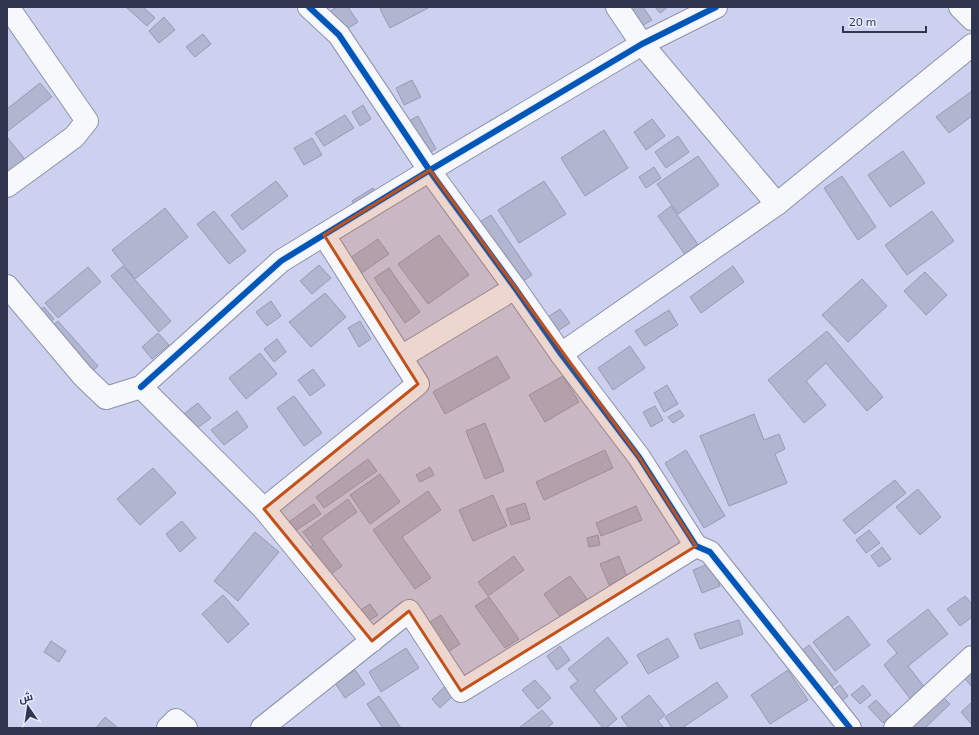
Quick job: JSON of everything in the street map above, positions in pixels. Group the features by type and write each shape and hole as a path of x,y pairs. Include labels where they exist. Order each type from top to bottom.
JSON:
{"street":[{"path":"7,186 74,137 87,121 8,7"},
{"path":"309,7 339,35 430,170 561,354 639,457 696,546 710,552 850,728"},
{"path":"617,7 642,44 778,204"},
{"path":"7,286 83,376 106,398 141,386 281,261 430,170 642,44 716,7"},
{"path":"960,7 972,19"},
{"path":"561,354 778,204 972,45"},
{"path":"264,509 418,384 324,236"},
{"path":"401,357 515,288"},
{"path":"141,386 264,509 372,641"},
{"path":"262,728 409,612 461,691 696,546"},
{"path":"895,728 972,657"},
{"path":"168,728 176,720 186,728"}],"highlighted area":[{"path":"430,170 639,457 696,546 461,691 409,611 372,641 264,509 418,384 324,235"}],"building":[{"path":"126,7 143,7 155,18 147,26"},
{"path":"337,7 348,7 358,22 342,32 329,12"},
{"path":"383,7 430,7 390,28 380,9"},
{"path":"636,7 643,7 652,20 640,27 630,12"},
{"path":"655,7 668,7 660,13"},
{"path":"164,17 175,30 159,43 149,31"},
{"path":"203,34 211,44 195,57 186,47"},
{"path":"412,80 421,97 404,105 396,88"},
{"path":"40,83 52,97 8,131 7,109"},
{"path":"972,91 972,116 949,133 936,117"},
{"path":"363,105 371,119 360,126 352,112"},
{"path":"345,115 354,128 324,146 315,133"},
{"path":"418,116 436,149 423,156 404,124"},
{"path":"652,119 665,136 646,150 634,132"},
{"path":"604,130 628,168 585,196 561,158"},
{"path":"678,136 689,152 666,168 655,152"},
{"path":"7,137 27,162 11,174 7,169"},
{"path":"312,138 322,155 304,165 294,148"},
{"path":"903,151 925,183 890,207 868,175"},
{"path":"698,156 719,185 678,214 657,184"},
{"path":"654,167 661,178 646,188 639,177"},
{"path":"842,176 876,227 858,240 824,188"},
{"path":"276,181 288,196 242,230 231,215"},
{"path":"544,181 566,214 519,243 498,210"},
{"path":"373,188 380,198 358,211 352,201"},
{"path":"671,206 699,246 686,256 658,216"},
{"path":"165,208 188,237 135,279 112,250"},
{"path":"214,211 246,251 229,264 197,224"},
{"path":"932,211 954,241 907,275 885,245"},
{"path":"491,215 532,275 519,284 478,223"},
{"path":"439,235 469,275 428,304 398,264"},
{"path":"378,239 389,254 357,276 347,260"},
{"path":"319,265 331,278 312,294 300,281"},
{"path":"123,266 171,321 159,332 111,276"},
{"path":"733,266 744,282 701,313 690,297"},
{"path":"88,267 101,282 58,318 45,303"},
{"path":"389,268 420,312 405,323 374,278"},
{"path":"925,272 947,295 926,315 904,291"},
{"path":"862,279 887,306 848,342 822,315"},
{"path":"325,293 346,317 311,347 289,322"},
{"path":"271,301 281,316 267,326 256,312"},
{"path":"44,307 54,319 44,327 34,315"},
{"path":"560,309 570,323 553,334 543,320"},
{"path":"669,310 678,325 645,346 635,331"},
{"path":"58,321 98,366 87,376 47,330"},
{"path":"360,321 371,339 359,347 348,328"},
{"path":"827,331 883,397 867,411 826,363 806,381 826,405 804,423 768,380"},
{"path":"158,333 169,345 152,359 142,347"},
{"path":"277,339 286,352 274,362 264,349"},
{"path":"630,346 645,368 613,390 598,368"},
{"path":"260,353 277,374 246,399 229,378"},
{"path":"497,356 510,378 445,414 433,392"},
{"path":"313,369 325,385 310,396 298,380"},
{"path":"563,376 579,402 545,422 529,395"},
{"path":"667,385 678,404 664,412 654,393"},
{"path":"294,396 322,433 304,446 277,408"},
{"path":"198,403 211,418 193,431 181,416"},
{"path":"655,406 663,420 651,427 643,412"},
{"path":"680,410 684,416 673,423 668,417"},
{"path":"237,411 248,427 224,445 211,430"},
{"path":"754,414 764,440 779,434 785,449 775,454 787,483 729,506 700,436"},
{"path":"485,423 504,471 485,479 466,431"},
{"path":"605,450 613,468 544,500 536,482"},
{"path":"686,450 725,516 704,528 665,463"},
{"path":"368,459 377,471 324,508 316,497"},
{"path":"430,467 434,475 420,482 416,475"},
{"path":"153,468 176,493 140,525 117,499"},
{"path":"380,474 400,502 370,524 350,495"},
{"path":"895,480 906,493 855,534 843,520"},
{"path":"918,489 941,517 920,535 896,507"},
{"path":"428,491 441,510 402,537 431,578 415,589 373,530"},
{"path":"493,495 507,526 473,541 459,510"},
{"path":"348,499 357,512 321,538 342,566 327,577 307,550 313,545 303,532"},
{"path":"525,503 530,519 511,525 506,509"},
{"path":"314,504 321,514 295,531 289,522"},
{"path":"636,506 642,520 601,536 596,523"},
{"path":"182,521 196,538 180,552 166,534"},
{"path":"869,530 880,543 866,553 856,540"},
{"path":"255,532 279,552 238,601 214,581"},
{"path":"598,535 600,545 589,547 587,538"},
{"path":"882,547 891,559 879,567 871,556"},
{"path":"514,556 524,570 488,596 478,582"},
{"path":"619,556 627,577 609,585 600,564"},
{"path":"711,563 720,586 702,593 693,570"},
{"path":"570,576 587,599 561,618 544,594"},
{"path":"223,595 249,624 228,643 202,614"},
{"path":"965,596 972,604 972,617 960,626 947,609"},
{"path":"489,597 519,639 505,648 475,606"},
{"path":"370,604 378,615 363,624 356,613"},
{"path":"928,609 948,634 908,666 926,689 912,701 884,665 897,653 887,641"},
{"path":"441,615 460,644 442,656 422,627"},
{"path":"848,616 870,645 835,671 813,642"},
{"path":"739,620 743,634 700,649 694,634"},
{"path":"608,637 628,663 594,690 617,719 606,728 603,728 570,687 578,681 568,669"},
{"path":"668,638 679,657 648,674 637,655"},
{"path":"51,641 66,651 59,662 44,652"},
{"path":"809,645 838,682 828,690 799,653"},
{"path":"560,646 570,660 557,670 547,656"},
{"path":"406,648 419,668 381,692 369,672"},
{"path":"972,664 972,687 961,674"},
{"path":"355,670 365,684 345,698 335,683"},
{"path":"788,670 808,700 770,724 751,695"},
{"path":"535,680 551,698 538,709 522,690"},
{"path":"717,682 728,697 682,728 672,728 665,717"},
{"path":"840,685 848,696 838,704 829,693"},
{"path":"863,685 871,695 860,704 851,695"},
{"path":"444,687 453,696 440,708 432,699"},
{"path":"940,694 950,704 925,728 904,728"},
{"path":"649,695 665,715 658,721 664,728 629,728 621,717"},
{"path":"379,696 401,728 383,728 367,704"},
{"path":"876,700 891,716 883,723 868,707"},
{"path":"972,702 972,725 961,712"},
{"path":"542,710 553,723 547,728 519,728"},
{"path":"105,717 118,728 96,728"}],"cycle path":[{"path":"309,7 339,35 434,177 561,354 639,457 696,546 710,552 850,728"},
{"path":"141,387 281,261 430,170 642,44 716,7"}]}
